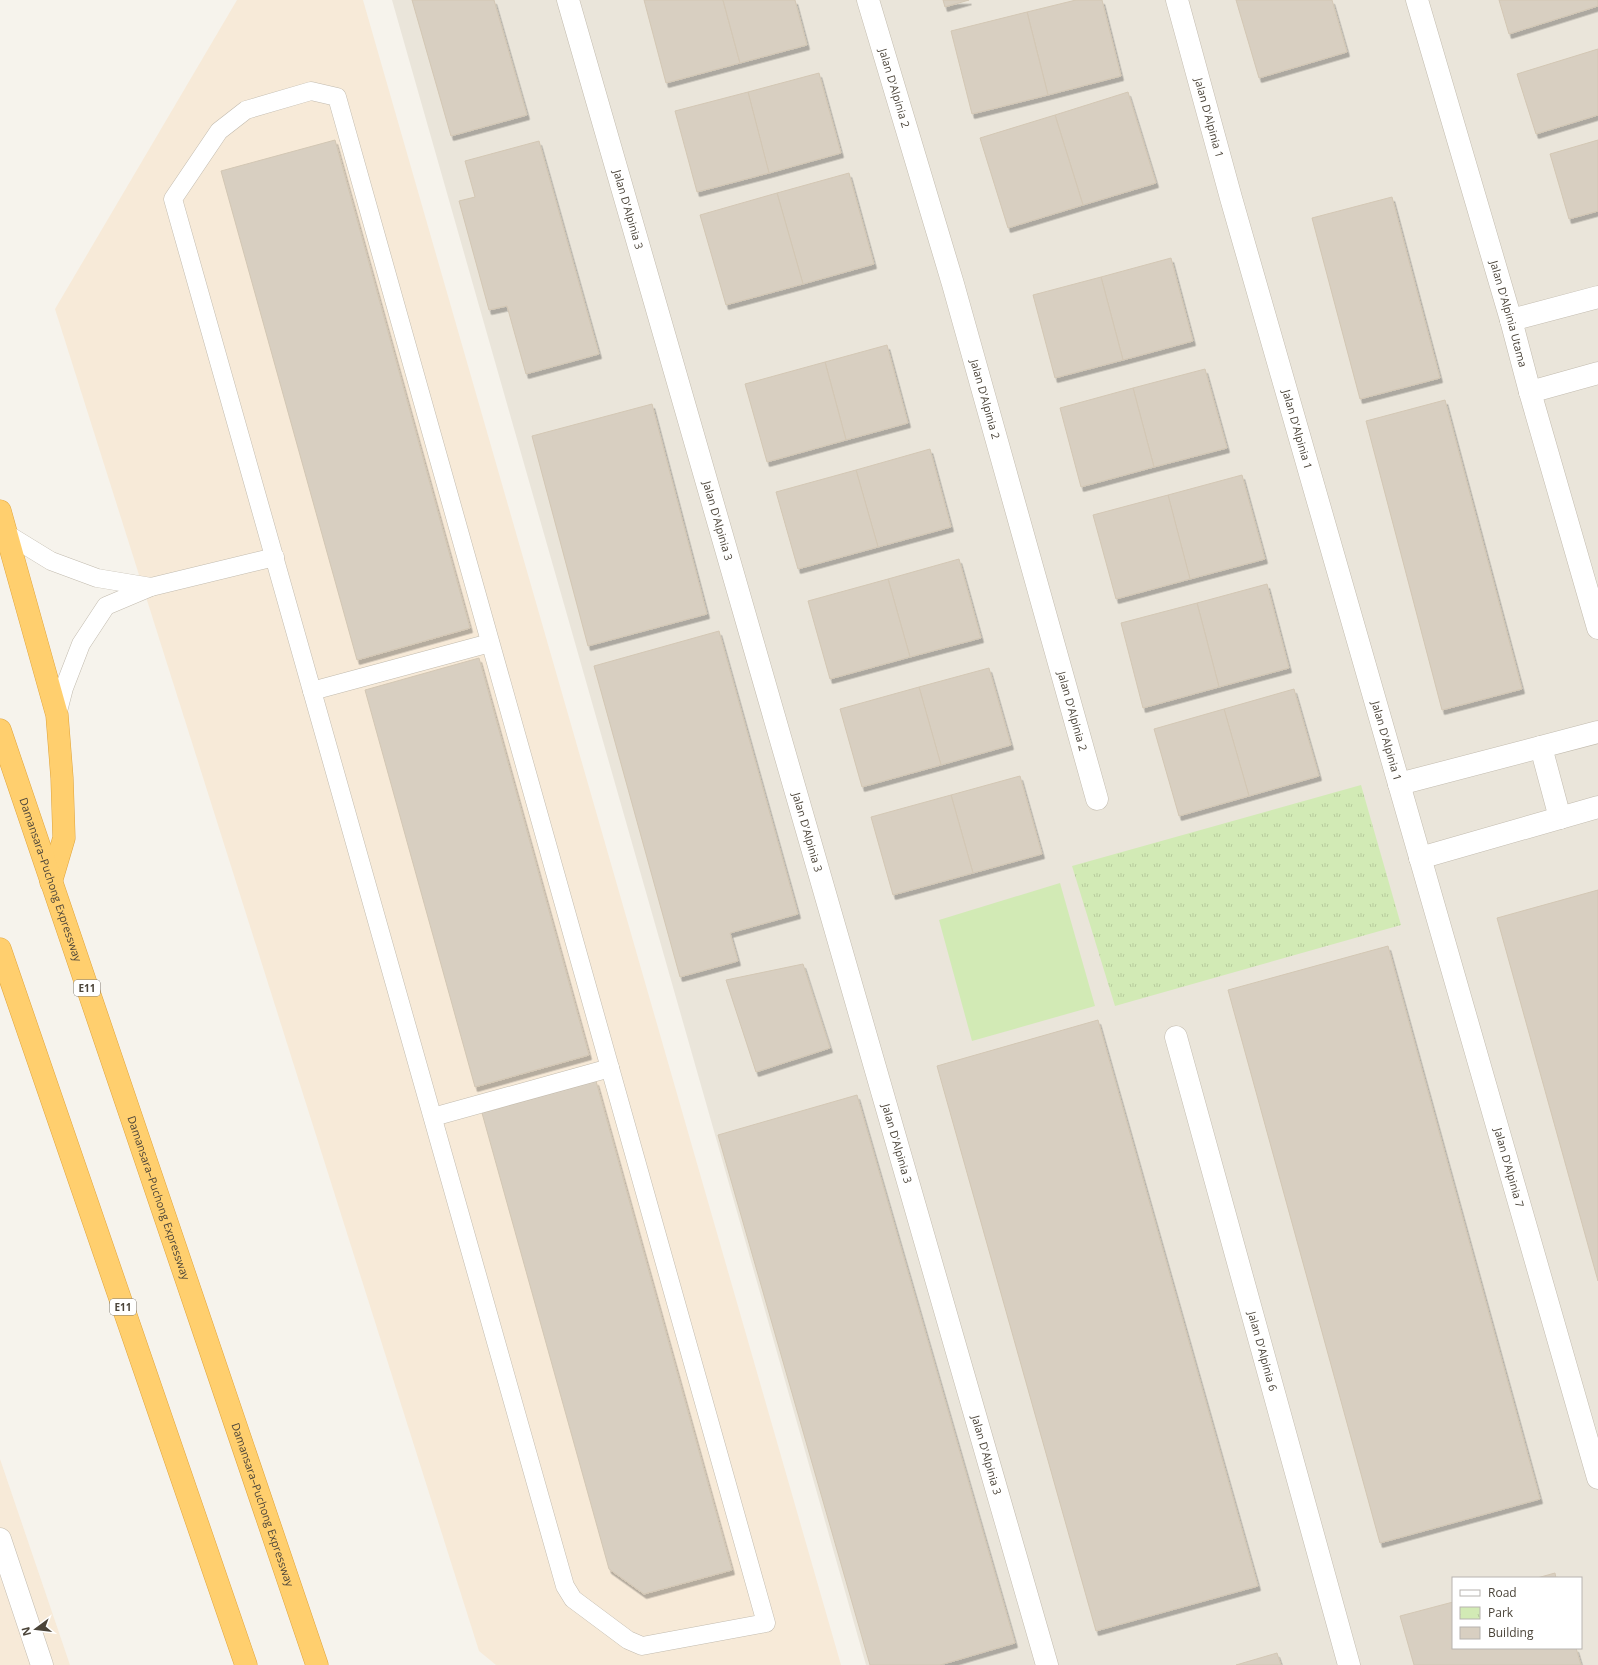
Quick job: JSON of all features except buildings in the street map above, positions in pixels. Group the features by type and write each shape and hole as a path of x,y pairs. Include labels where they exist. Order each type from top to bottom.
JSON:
{"highway":[{"path":"0,511 58,715 64,838 51,882"},
{"name":"Damansara–Puchong Expressway","path":"0,730 317,1665"},
{"name":"E11","path":"0,949 246,1665"}],"street":[{"name":"Jalan D'Alpinia 3","path":"568,0 1047,1665"},
{"name":"Jalan D'Alpinia 2","path":"868,0 953,284 1097,799"},
{"name":"Jalan D'Alpinia 1","path":"1178,0 1231,198 1420,858"},
{"name":"Jalan D'Alpinia Utama","path":"1418,0 1511,320 1530,392 1598,628"},
{"path":"1511,320 1598,297"},
{"path":"1530,392 1598,373"},
{"path":"1399,784 1598,732"},
{"path":"1541,747 1560,818"},
{"path":"1420,858 1598,807"},
{"name":"Jalan D'Alpinia 7","path":"1420,858 1598,1478"},
{"name":"Jalan D'Alpinia 6","path":"1176,1037 1350,1665"},
{"path":"0,1539 42,1665"}],"lane":[{"path":"311,91 337,97 766,1623 642,1646 628,1640 573,1599 565,1586 275,557 173,199 219,131 246,110 311,91"},
{"path":"7,534 51,562 97,578 151,587"},
{"path":"58,715 64,688 81,644 106,606 151,587 275,557"},
{"path":"312,691 490,643"},
{"path":"433,1117 610,1068"}],"shaded area":[{"path":"237,0 363,0 841,1665 496,1665 479,1651 55,309"},
{"path":"392,0 1598,0 1598,1665 866,1665"},
{"path":"0,1459 70,1665 0,1665"}],"green space":[{"path":"1361,785 1401,925 1115,1006 1072,866"},
{"path":"1060,883 1095,1006 972,1041 939,920"}]}
